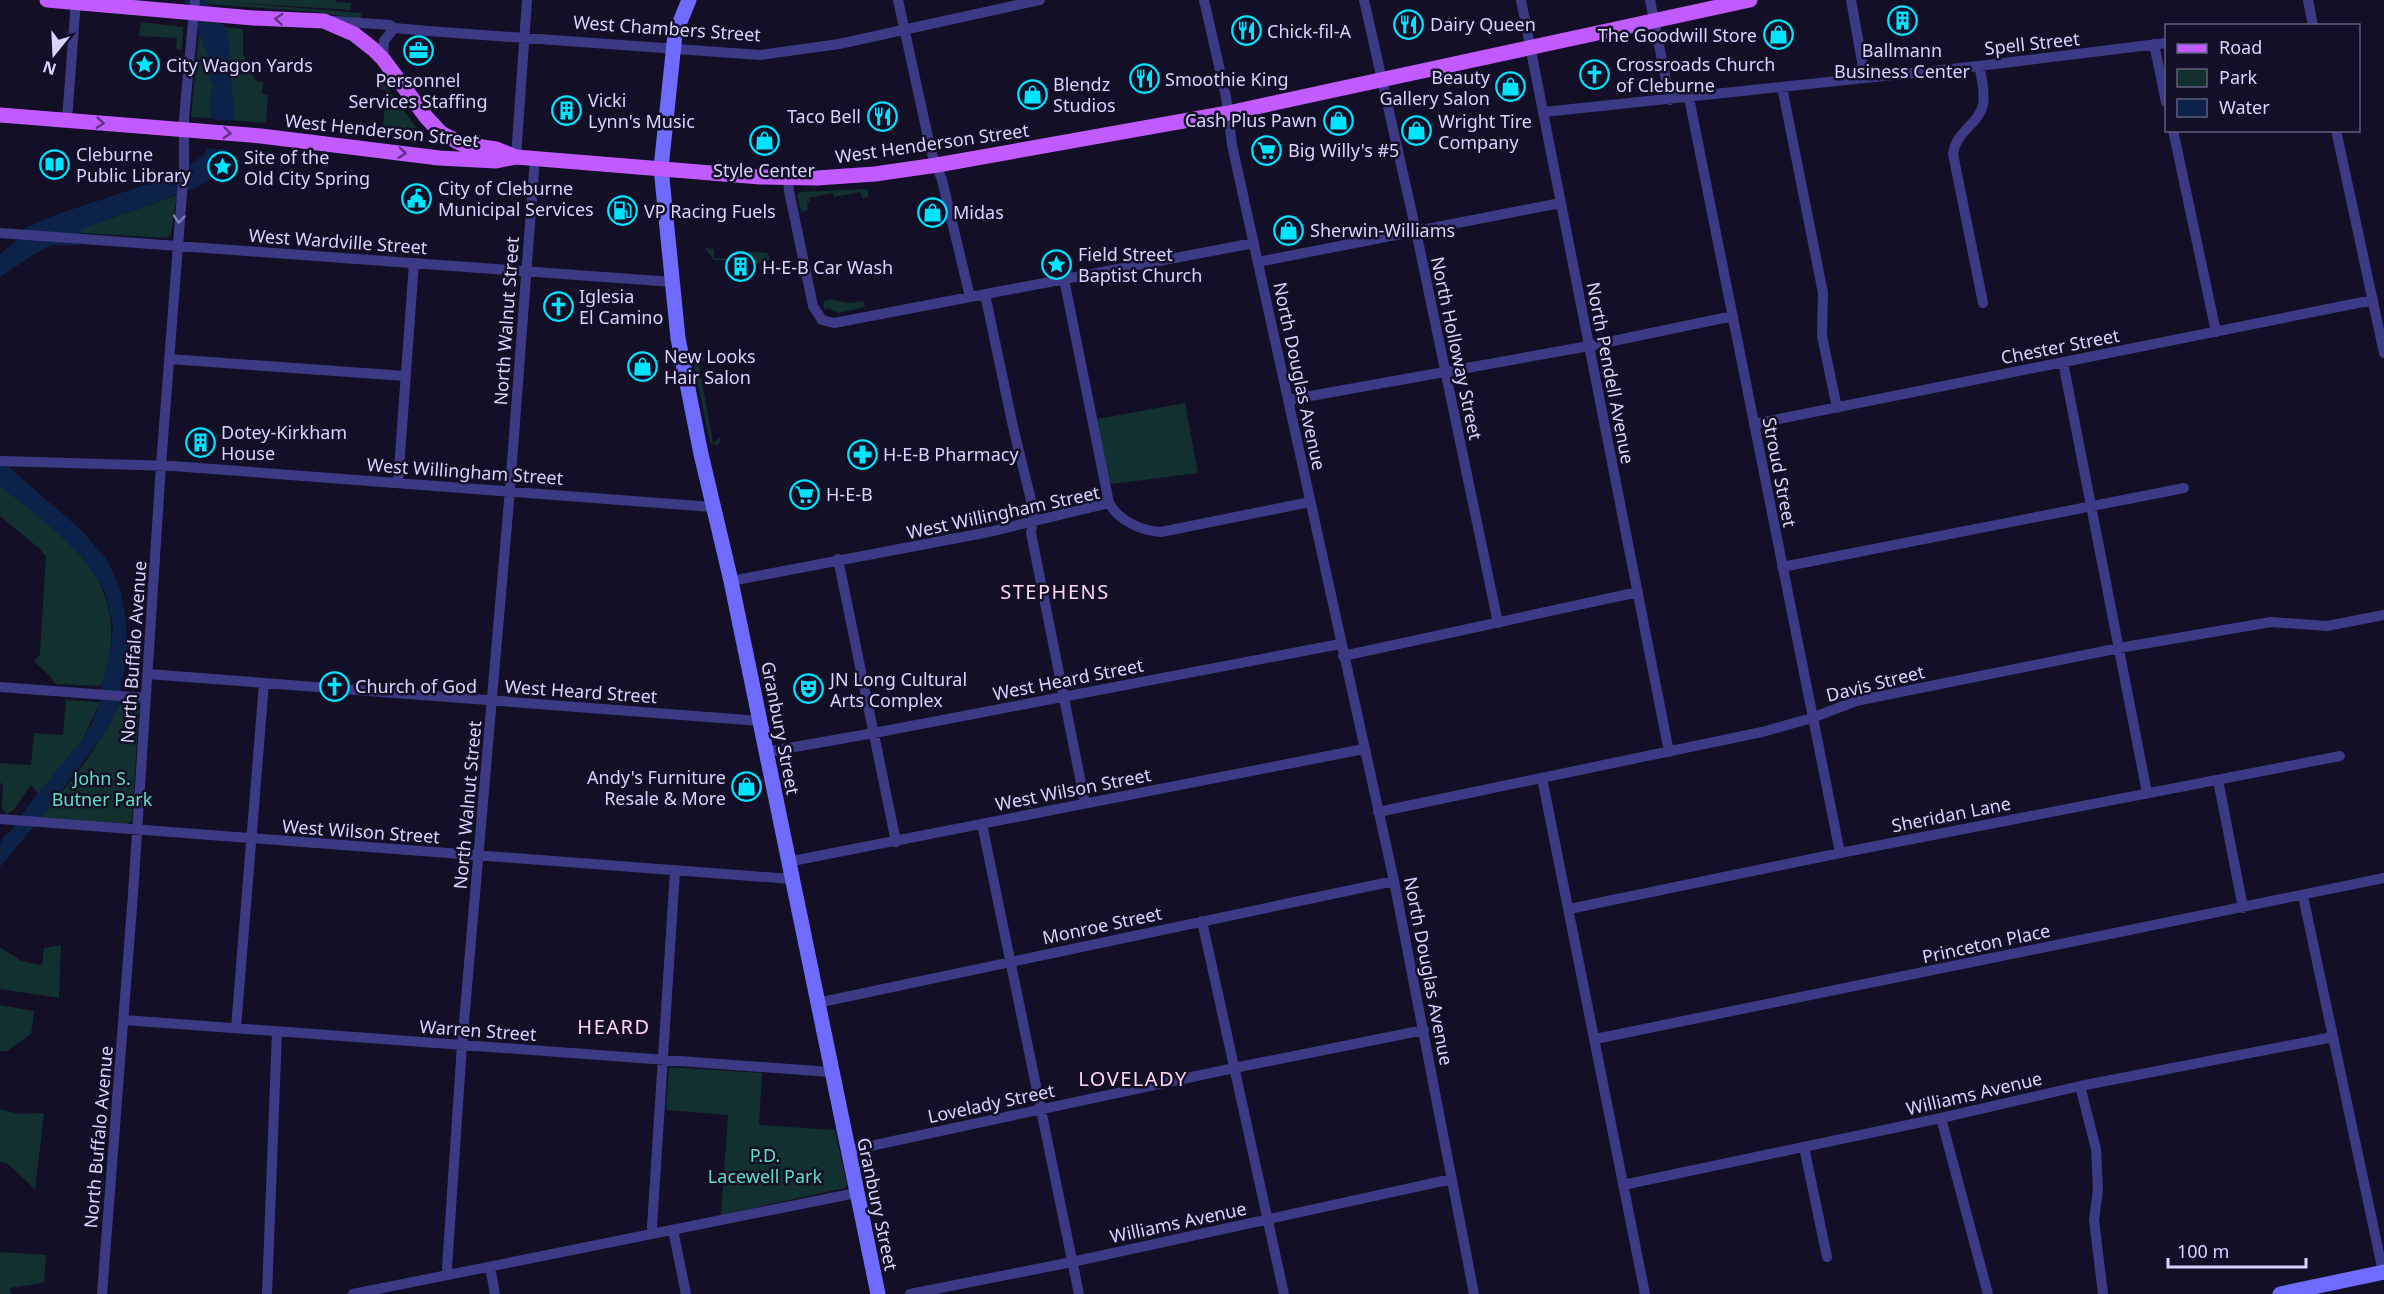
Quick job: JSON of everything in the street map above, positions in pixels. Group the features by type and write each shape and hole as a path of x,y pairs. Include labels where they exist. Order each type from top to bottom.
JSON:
{"main road":[{"name":"West Chambers Street","path":"47,0 192,13 324,21 354,34 383,58 426,117 441,133 462,144 496,149 516,157"},
{"name":"West Henderson Street","path":"0,115 261,136 439,158 496,161 516,157 535,158 788,178 854,176 937,165 1228,113 1750,0"}],"street":[{"path":"516,157 527,0"},
{"name":"Granbury Street","path":"689,0 679,22 673,50 660,168 681,353 712,507 731,581 830,1072 878,1294"},
{"path":"898,0 931,151 942,180 970,297"},
{"name":"West Chambers Street","path":"324,21 760,55 809,50 1040,0"},
{"name":"North Douglas Avenue","path":"1204,0 1226,97 1232,145 1394,881 1474,1294"},
{"name":"North Holloway Street","path":"1364,0 1416,231 1498,623"},
{"name":"North Pendell Avenue","path":"1521,0 1669,752"},
{"path":"1650,0 1670,100"},
{"path":"1851,0 1865,78"},
{"path":"2308,0 2313,24"},
{"path":"67,120 76,1"},
{"name":"North Buffalo Avenue","path":"102,1294 124,1020 177,246 188,130 192,13"},
{"path":"383,58 384,41 394,28"},
{"name":"Spell Street","path":"1544,112 1979,66 2165,43"},
{"path":"2154,44 2165,97"},
{"path":"1979,66 1983,84 1983,104 1976,118 1960,135 1953,154 1983,303"},
{"path":"1782,87 1823,293 1822,336 1837,408"},
{"name":"Stroud Street","path":"1689,98 1840,853"},
{"path":"2173,132 2216,332"},
{"path":"2336,132 2384,352"},
{"name":"North Walnut Street","path":"448,1275 462,1045 493,701 535,158"},
{"path":"788,178 813,306 822,320 834,323 1254,243"},
{"path":"1258,262 1560,203"},
{"name":"West Wardville Street","path":"0,233 673,282"},
{"path":"398,482 414,263"},
{"path":"1064,279 1109,504"},
{"path":"985,294 1013,427 1034,512 1031,533 1085,803"},
{"name":"Chester Street","path":"1754,424 2373,300"},
{"path":"1288,400 1589,346 1733,316"},
{"path":"169,359 405,376"},
{"path":"2062,362 2147,793"},
{"name":"West Willingham Street","path":"5,461 161,465 712,507"},
{"path":"1782,567 2184,488"},
{"name":"West Willingham Street","path":"731,581 838,559 849,560 875,555 1109,504 1113,510 1137,526 1149,531 1161,532 1310,501"},
{"path":"838,559 896,842"},
{"name":"West Heard Street","path":"766,752 1064,696 1498,623 1638,592"},
{"name":"Davis Street","path":"1378,812 1762,732 1812,718 1856,701 2119,648 2271,622 2327,626 2384,615"},
{"name":"West Heard Street","path":"148,674 760,721"},
{"path":"236,1028 264,683"},
{"path":"0,687 146,698"},
{"name":"West Wilson Street","path":"788,862 1364,749"},
{"name":"Sheridan Lane","path":"1569,909 1840,853 2340,756"},
{"path":"1542,778 1645,1294"},
{"path":"2218,780 2243,908"},
{"name":"West Wilson Street","path":"0,819 791,879"},
{"path":"982,824 1079,1294"},
{"path":"653,1233 675,871"},
{"name":"Princeton Place","path":"1595,1039 2384,878"},
{"name":"Monroe Street","path":"817,1003 1394,881"},
{"path":"2280,1294 2384,1272 2303,896"},
{"path":"1202,921 1284,1294"},
{"name":"Warren Street","path":"124,1020 830,1072"},
{"name":"Lovelady Street","path":"847,1151 1234,1068 1424,1030"},
{"path":"267,1294 277,1031"},
{"name":"Williams Avenue","path":"1623,1185 1941,1118 2080,1086 2332,1037"},
{"path":"2080,1086 2096,1149 2098,1190 2094,1220 2103,1294"},
{"path":"1941,1118 1988,1294"},
{"path":"1804,1147 1827,1257"},
{"name":"Williams Avenue","path":"910,1294 1072,1262 1452,1179"},
{"path":"353,1294 856,1193"},
{"path":"673,1230 686,1294"},
{"path":"490,1267 495,1294"}],"green space":[{"path":"203,0 336,0 336,2 351,3 351,10 226,2 362,13 361,19 316,12 208,4"},
{"path":"141,22 183,27 182,50 176,49 177,38 139,36"},
{"path":"209,26 243,29 243,53 256,81 263,82 262,94 268,95 266,123 191,117 199,30"},
{"path":"379,81 382,81 421,134 375,130 383,127 386,90 379,89"},
{"path":"867,189 869,196 863,199 860,192 834,197 833,193 809,198 808,210 801,212 797,195 800,192"},
{"path":"177,195 171,234 168,238 79,233 81,229"},
{"path":"706,248 714,249 714,258 738,259 741,251 767,253 771,260 759,263 714,260"},
{"path":"830,299 849,303 864,301 865,307 839,313 827,308 825,310 824,301"},
{"path":"701,354 705,359 699,365 713,443 720,438 718,445 710,443 694,365 695,358"},
{"path":"1185,403 1198,473 1112,484 1108,479 1097,419"},
{"path":"0,486 40,517 77,552 92,571 103,592 110,616 111,642 107,671 100,686 55,684 34,661 40,654 46,557 40,549 0,516"},
{"path":"66,700 100,702 83,739 38,794 31,785 14,810 6,814 2,808 3,786 0,782 0,763 31,765 34,733 63,735"},
{"name":"John S. Butner Park","path":"120,704 136,705 139,708 132,821 127,824 39,817 84,764"},
{"path":"61,945 59,998 0,989 0,947 21,961 42,965 44,948"},
{"path":"0,1005 34,1011 31,1034 7,1051 0,1051"},
{"name":"P.D. Lacewell Park","path":"669,1067 762,1073 759,1125 835,1130 847,1185 845,1188 721,1215 728,1115 666,1110"},
{"path":"0,1109 19,1114 44,1113 35,1189 7,1163 0,1162"},
{"path":"0,1252 46,1255 44,1283 9,1288 12,1294 0,1294"}],"water":[{"path":"184,0 206,0 228,32 234,114 227,160 213,177 198,187 81,229 78,245 53,245 36,253 0,277 0,254 14,243 26,227 179,172 205,152 210,135 210,98 214,85 210,81 209,58"},
{"path":"0,459 81,530 107,560 120,588 126,620 128,654 121,683 120,704 108,728 52,804 0,867 0,843 83,739 92,723 100,702 111,649 113,625 105,592 83,558 49,525 0,486"}],"pier":[{"path":"208,119 237,121 233,150 203,148"}],"place":[{"name":"Ballmann Business Center","path":"1902,21"},
{"name":"Dairy Queen","path":"1409,24"},
{"name":"Chick-fil-A","path":"1246,31"},
{"name":"The Goodwill Store","path":"1778,35"},
{"name":"Personnel Services Staffing","path":"418,51"},
{"name":"City Wagon Yards","path":"145,65"},
{"name":"Crossroads Church of Cleburne","path":"1595,74"},
{"name":"Smoothie King","path":"1144,79"},
{"name":"Beauty Gallery Salon","path":"1511,87"},
{"name":"Blendz Studios","path":"1032,94"},
{"name":"Vicki Lynn's Music","path":"567,110"},
{"name":"Taco Bell","path":"882,116"},
{"name":"Cash Plus Pawn","path":"1338,120"},
{"name":"Wright Tire Company","path":"1417,131"},
{"name":"Style Center","path":"764,141"},
{"name":"Big Willy's #5","path":"1267,150"},
{"name":"Cleburne Public Library","path":"55,164"},
{"name":"Site of the Old City Spring","path":"223,167"},
{"name":"City of Cleburne Municipal Services","path":"417,198"},
{"name":"VP Racing Fuels","path":"623,211"},
{"name":"Midas","path":"932,212"},
{"name":"Sherwin-Williams","path":"1289,230"},
{"name":"Field Street Baptist Church","path":"1057,264"},
{"name":"H-E-B Car Wash","path":"741,267"},
{"name":"Iglesia El Camino","path":"558,306"},
{"name":"New Looks Hair Salon","path":"643,366"},
{"name":"Dotey-Kirkham House","path":"200,442"},
{"name":"H-E-B Pharmacy","path":"862,454"},
{"name":"H-E-B","path":"805,494"},
{"name":"Church of God","path":"334,686"},
{"name":"JN Long Cultural Arts Complex","path":"809,689"},
{"name":"Andy's Furniture Resale & More","path":"747,787"}],"district":[{"name":"STEPHENS","path":"1055,591"},
{"name":"HEARD","path":"614,1026"},
{"name":"LOVELADY","path":"1133,1078"}]}
